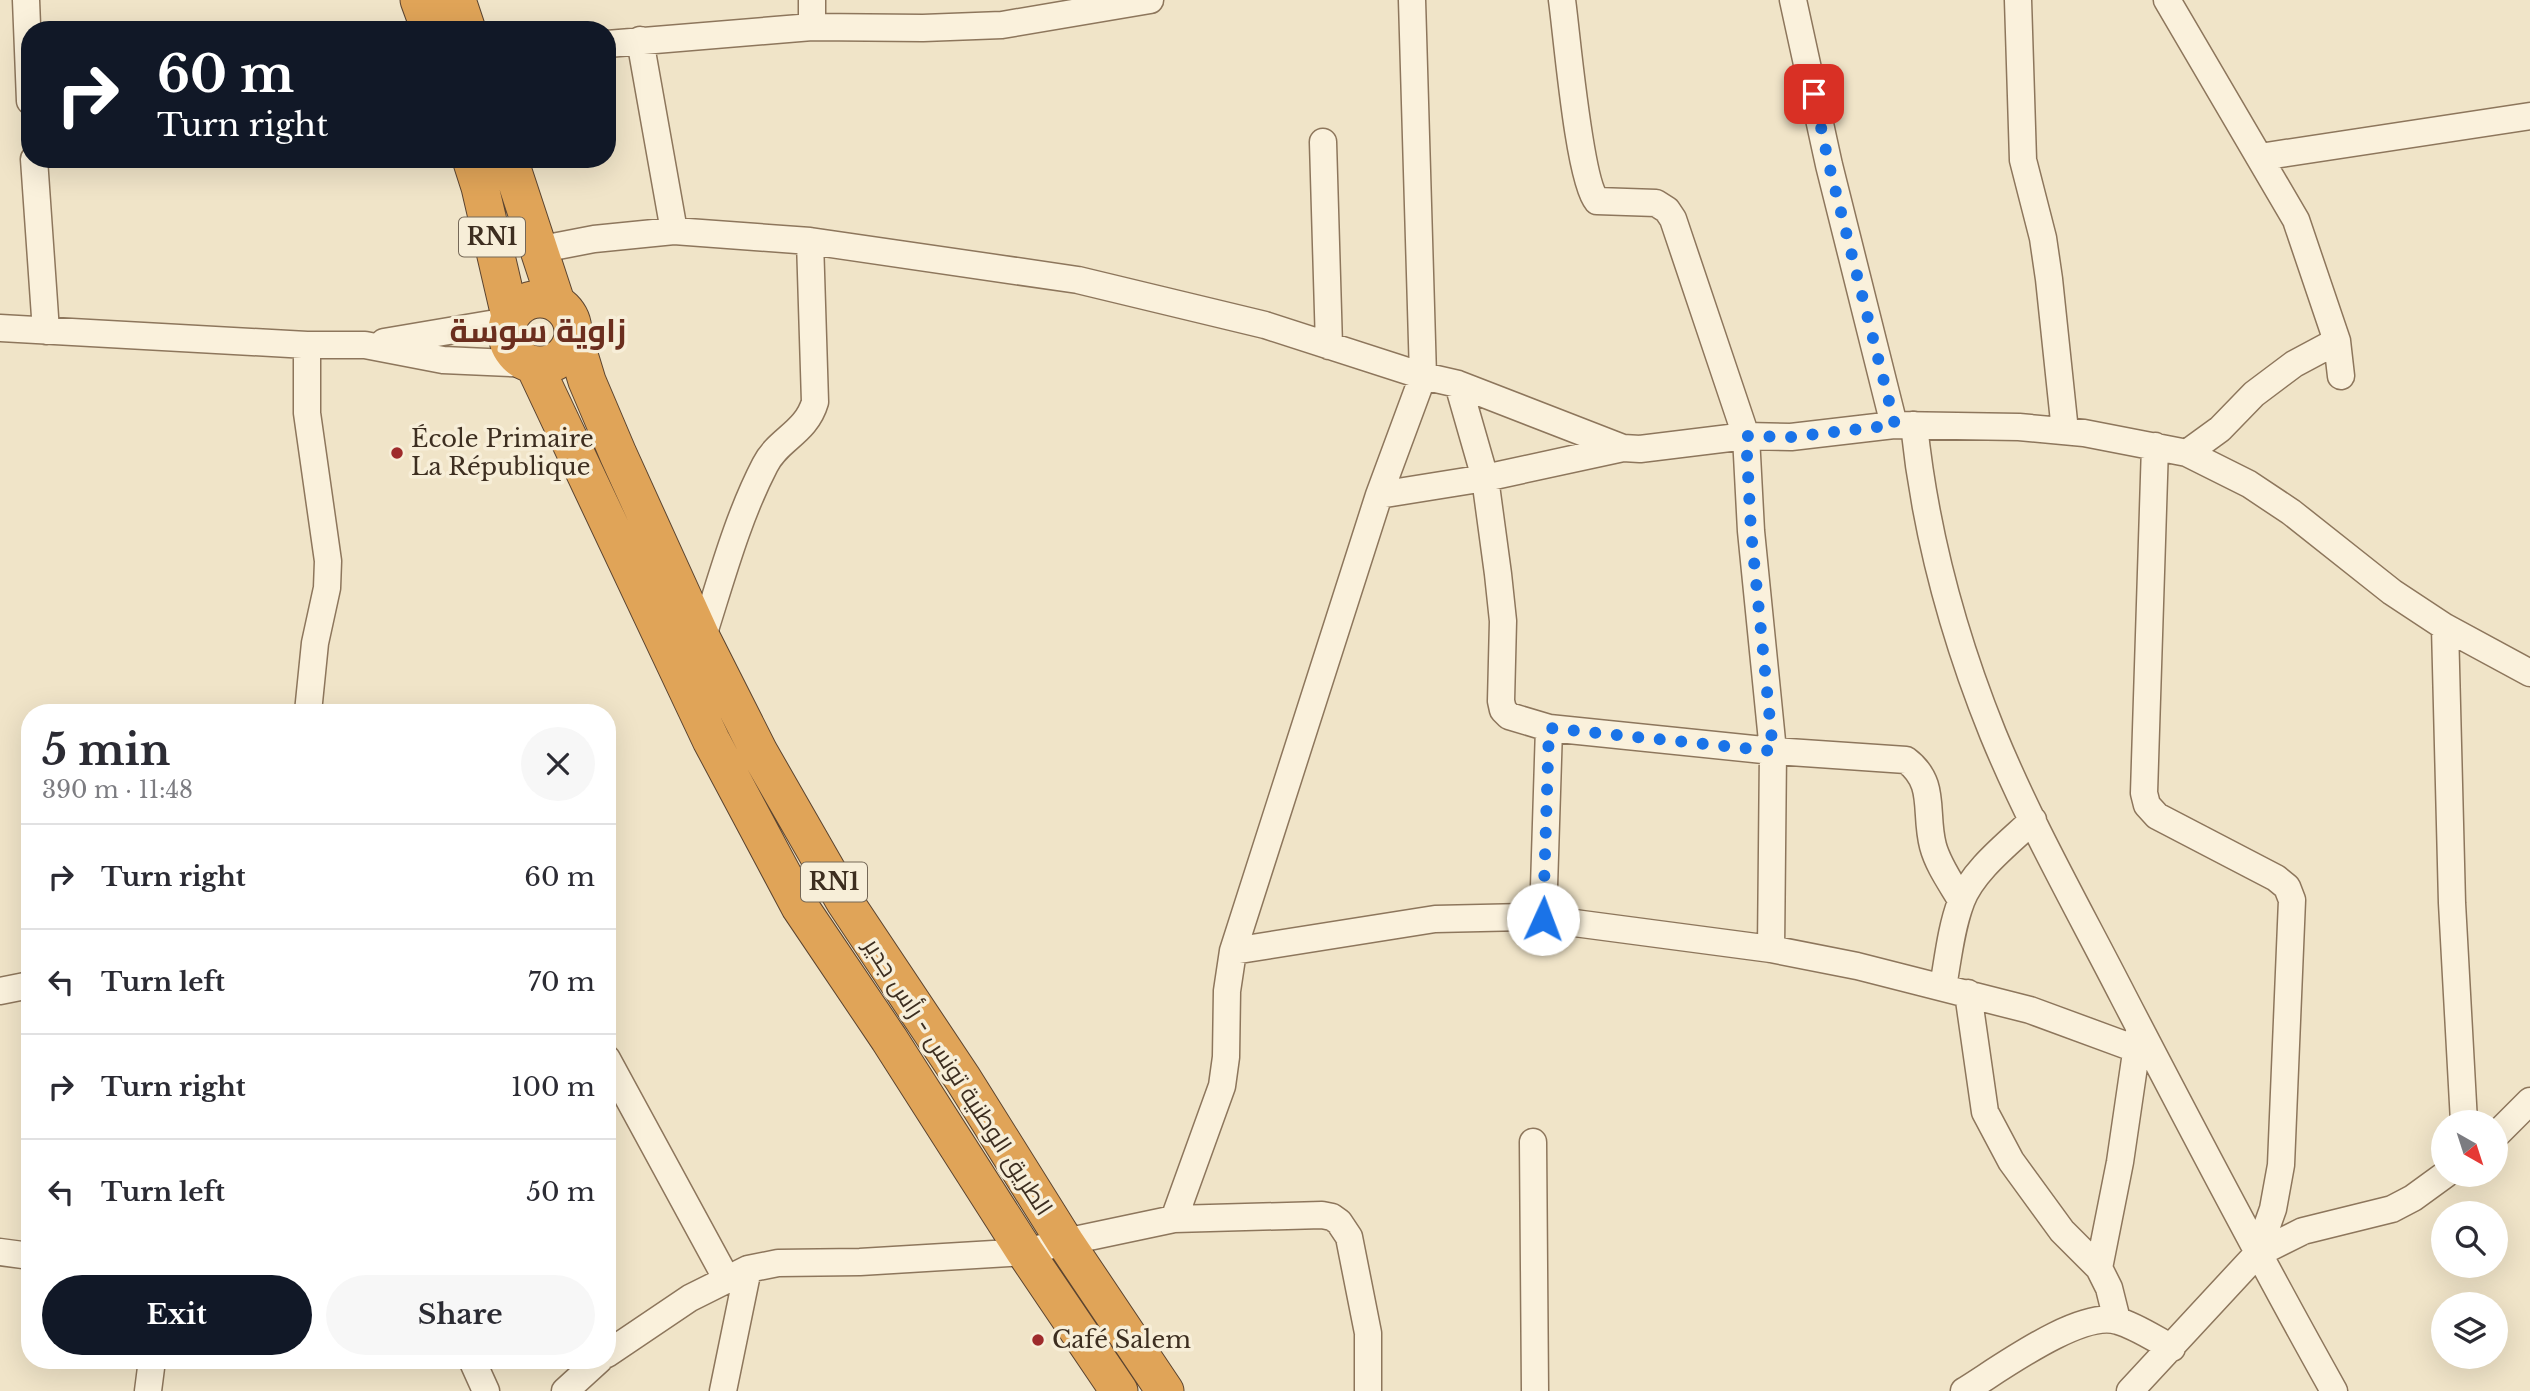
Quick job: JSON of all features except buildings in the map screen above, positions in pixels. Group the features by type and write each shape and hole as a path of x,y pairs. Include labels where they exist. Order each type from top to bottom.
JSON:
{"highway":[{"path":"419,0 427,21"},
{"path":"457,0 464,21"},
{"name":"RN1","path":"474,168 509,319 506,331 510,348 523,361 533,365"},
{"name":"RN1","path":"512,168 556,302 570,316 573,335"},
{"path":"509,319 516,307 535,298 556,302"},
{"path":"533,365 556,361 565,355 573,335"},
{"name":"الطريق الوطنية تونس - رأس جدير","path":"573,335 597,405 702,639 759,752 845,902 963,1079 1065,1242 1166,1391"},
{"name":"الطريق الوطنية تونس - رأس جدير","path":"533,365 711,740 800,907 1119,1391"}],"street":[{"path":"26,0 27,21"},
{"path":"812,0 812,27"},
{"path":"616,43 812,27 923,28 1002,24 1150,0"},
{"path":"1174,1219 1222,1086 1226,1057 1227,991 1233,951 1379,495 1423,376 1412,0"},
{"path":"1562,0 1590,194 1597,201 1656,203 1674,219 1746,436 1751,531 1773,751 1771,949"},
{"path":"1793,0 1829,165 1920,480 1939,572 1967,663 1993,734 2138,1039 2334,1391"},
{"path":"2018,0 2023,160 2047,265 2065,431"},
{"path":"2167,0 2296,220 2337,341 2341,376"},
{"path":"640,40 674,231"},
{"path":"2260,157 2530,116"},
{"path":"1323,142 1329,346"},
{"path":"35,168 46,331"},
{"path":"537,250 594,239 674,231 810,241 1078,280 1265,325 1423,376 1458,384 1623,448"},
{"path":"702,639 746,508 766,462 811,415 815,402 810,241"},
{"path":"365,345 509,319"},
{"path":"0,328 307,345 365,345 443,359 533,365"},
{"path":"2187,453 2220,429 2254,394 2294,364 2337,341"},
{"path":"307,345 307,414 328,561 327,588 315,643 309,704"},
{"path":"1458,384 1485,478 1503,621 1503,710 1509,716 1549,728 1773,751 1906,760 1917,768 1926,782 1932,843 1937,858 1961,900"},
{"path":"1379,495 1485,478 1623,448 1640,449 1746,436 1791,437 1904,425 2019,426 2065,431 2187,453 2249,484 2291,512 2392,592 2445,627 2530,673"},
{"path":"2155,446 2144,793 2147,805 2157,816 2276,878 2287,887 2292,900 2281,1165 2273,1209 2257,1254"},
{"path":"2445,627 2452,903 2463,1110"},
{"path":"1543,919 1549,728"},
{"path":"2032,820 1986,866 1961,900 1955,922 1955,990 1985,1112 2011,1161 2062,1231 2099,1268 2109,1288 2117,1320"},
{"path":"1233,951 1435,919 1529,917 1771,949 1955,990 2138,1039"},
{"path":"0,991 21,987"},
{"path":"2099,1268 2120,1162 2138,1039"},
{"path":"616,1074 737,1274 723,1391"},
{"path":"2508,1123 2530,1101"},
{"path":"1533,1142 1535,1391"},
{"path":"2130,1391 2257,1254 2303,1231 2392,1209 2431,1185"},
{"path":"616,1348 690,1298 737,1274 789,1263 860,1262 1025,1252 1174,1219 1322,1215 1339,1222 1349,1237 1368,1333 1368,1391"},
{"path":"0,1252 21,1255"},
{"path":"1964,1391 2058,1334 2091,1320 2117,1320 2172,1348"},
{"path":"148,1391 151,1369"},
{"path":"476,1369 486,1391"},
{"path":"565,1391 589,1369"}],"place":[{"name":"École Primaire La République","path":"397,453"},
{"name":"Café Salem","path":"1038,1340"}],"district":[{"name":"زاوية سوسة","path":"538,331"}],"route":[{"path":"1543,919 1549,728 1773,751 1751,531 1746,436 1791,437 1895,425 1829,165 1814,94"}]}
